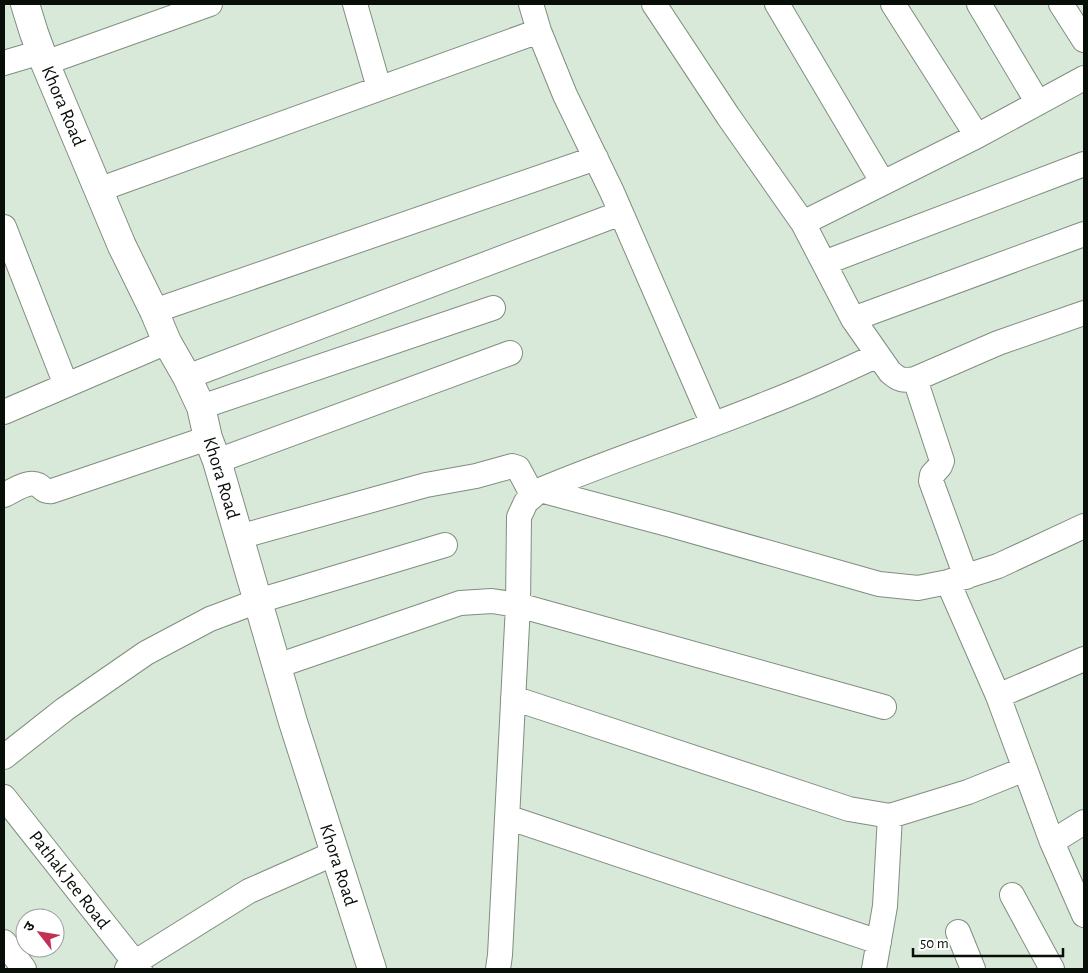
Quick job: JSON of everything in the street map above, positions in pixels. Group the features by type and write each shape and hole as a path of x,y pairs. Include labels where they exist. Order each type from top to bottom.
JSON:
{"street":[{"name":"Khora Road","path":"25,4 43,58 122,246 167,342 201,407 293,722 372,969"},
{"path":"4,63 43,58 210,4"},
{"path":"355,4 379,88"},
{"path":"531,4 539,31 565,95 621,212 713,424"},
{"path":"654,4 728,116 803,223 853,319 890,372 896,377 904,381 914,379 998,343 1084,313"},
{"path":"777,4 884,182"},
{"path":"893,4 978,136"},
{"path":"979,4 1038,103"},
{"path":"1061,4 1084,40"},
{"path":"98,190 539,31"},
{"path":"803,223 978,136 1084,78"},
{"path":"154,311 596,158"},
{"path":"824,263 1084,164"},
{"path":"187,377 621,212"},
{"path":"4,227 66,385"},
{"path":"853,319 1084,234"},
{"path":"201,407 493,308"},
{"path":"6,405 66,385 167,342"},
{"path":"4,495 29,484 38,485 44,490 52,491 212,450 510,353"},
{"path":"498,969 518,605 519,517 526,502 537,493 574,476 763,406 878,355"},
{"path":"914,379 942,461 932,475 931,481 957,580 1052,842 1084,915"},
{"path":"239,537 426,485 476,476 512,466 518,468 537,493 671,524 879,584 918,588 957,580 998,566 1084,526"},
{"path":"4,757 65,709 146,653 210,619 258,602 445,545"},
{"path":"277,666 460,603 492,601 518,605 884,707"},
{"path":"998,696 1084,659"},
{"path":"513,698 849,809 890,816 968,792 1025,769"},
{"name":"Pathak Jee Road","path":"4,797 133,967"},
{"path":"874,969 885,906 890,816"},
{"path":"507,817 879,942"},
{"path":"1052,842 1084,822"},
{"path":"133,967 249,891 335,853"},
{"path":"1012,895 1052,969"},
{"path":"958,932 974,969"},
{"path":"4,942 24,969"}]}
